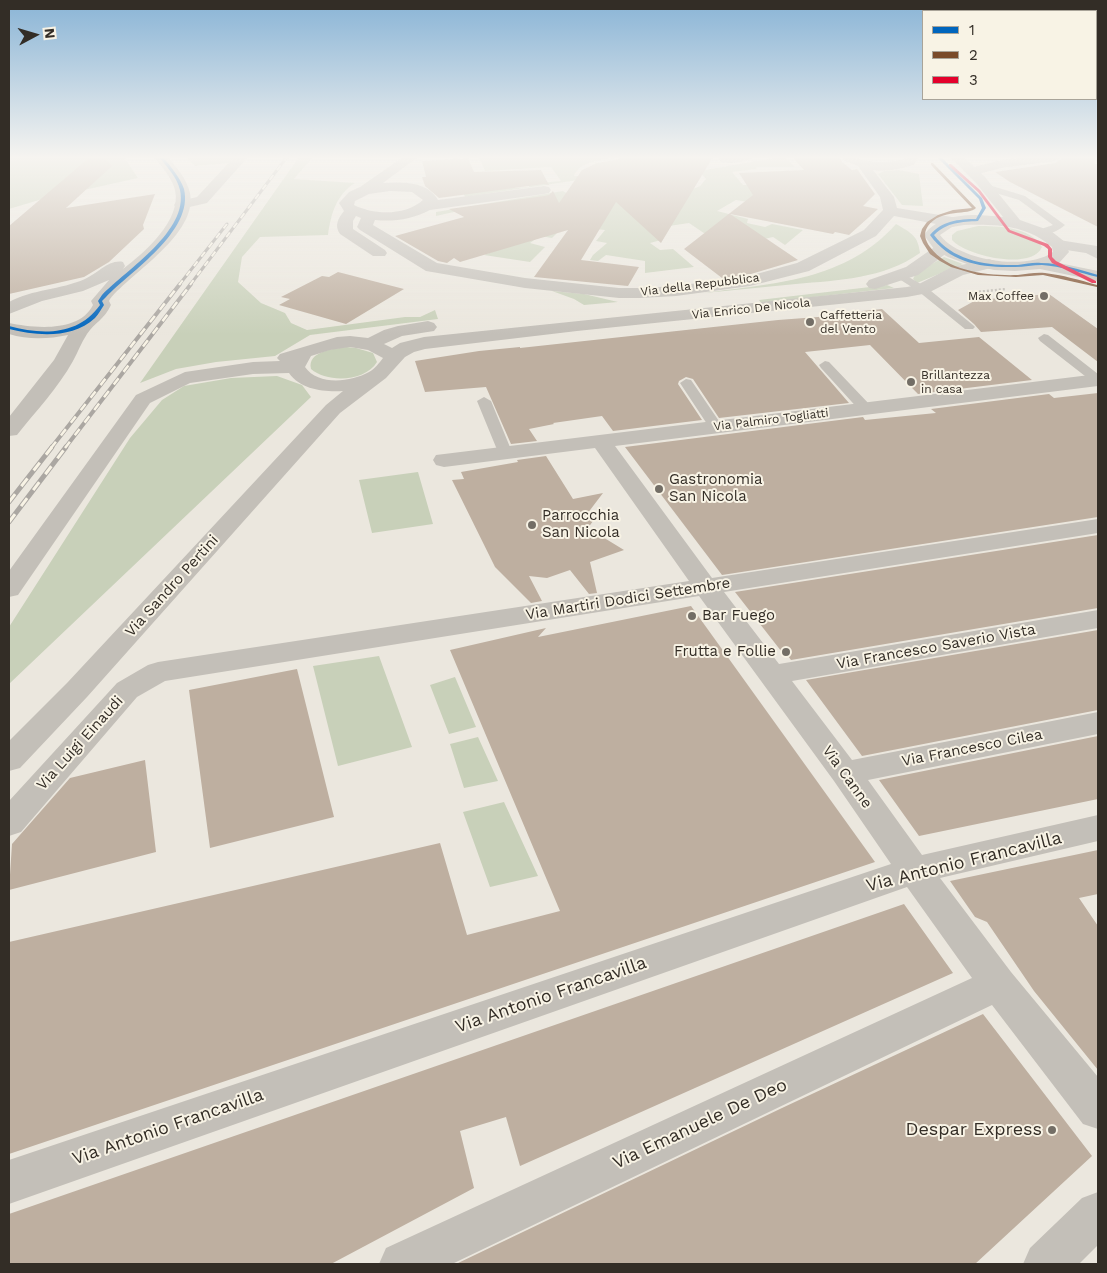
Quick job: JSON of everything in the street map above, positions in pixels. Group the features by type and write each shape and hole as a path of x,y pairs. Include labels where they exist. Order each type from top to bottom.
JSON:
{"street":[{"path":"9,430 43,389 63,361 70,344 86,322 101,310 100,302 110,287 139,265 162,242 177,216"},
{"path":"348,216 345,220 345,232 419,276 521,293 568,314"},
{"name":"Via della Repubblica","path":"369,216 365,227 432,267 525,283 619,293 696,288 750,281 784,273 817,262 870,233 886,216"},
{"path":"903,216 934,231"},
{"path":"921,216 952,222"},
{"path":"977,220 980,216"},
{"path":"1010,216 1016,224"},
{"path":"1059,250 1053,260 1040,264 1015,266 989,264 954,256 934,242 932,235 942,225 952,222 977,220 1016,224 1052,238 1059,250 1098,274"},
{"path":"9,309 28,299 57,294 97,282 109,274 140,246 155,225"},
{"name":"Via Enrico De Nicola","path":"371,345 382,336 410,328 872,285 912,271 942,249"},
{"path":"1059,250 1091,250 1098,254"},
{"name":"Via Enrico De Nicola","path":"380,372 402,350 424,343 568,314 926,292 958,271 989,264"},
{"path":"1040,264 1098,274"},
{"name":"Via della Repubblica","path":"525,283 568,314"},
{"path":"619,293 643,307"},
{"path":"57,294 84,294 100,302"},
{"path":"9,328 19,332 42,333 58,331 86,322"},
{"path":"42,333 53,342 60,352 63,361"},
{"path":"9,589 143,398 185,378 300,360 316,348 336,343 358,342 371,345 387,354 389,360 380,372"},
{"path":"300,360 298,374 332,397"},
{"name":"Via Sandro Pertini","path":"9,760 77,690 332,397 380,372"},
{"name":"Via Palmiro Togliatti","path":"444,460 1098,380"},
{"name":"Via Canne","path":"601,441 706,587 774,675 998,984 1098,1109"},
{"name":"Via Martiri Dodici Settembre","path":"158,672 1098,526"},
{"name":"Via Francesco Saverio Vista","path":"774,675 1098,619"},
{"name":"Via Luigi Einaudi","path":"9,823 127,690 158,672"},
{"name":"Via Francesco Cilea","path":"845,773 1098,724"},
{"name":"Via Antonio Francavilla","path":"9,1182 914,870 1098,828"},
{"name":"Via Emanuele De Deo","path":"402,1264 998,984"},
{"path":"1046,1264 1098,1214"}],"lane":[{"path":"1040,232 1060,225 1048,216"},
{"path":"900,275 926,292 968,327"},
{"path":"1044,338 1098,380"},
{"path":"825,365 866,408"},
{"path":"686,383 716,427"},
{"path":"484,400 505,452"}],"path":[{"path":"926,292 1010,289"}],"green space":[{"path":"257,216 332,216 328,235 260,237 242,257 238,282 261,303 285,313 291,323 307,330 405,317 420,317 435,310 438,319 310,335 275,356 216,362 176,369 140,383"},
{"path":"477,216 738,216 748,219 747,223 765,227 772,224 803,230 785,245 773,237 726,248 689,223 649,229 661,240 650,243 660,250 673,249 694,267 645,273 645,261 606,255 598,261 590,260 607,243 596,241 605,230 564,226 552,238 540,236 530,243 545,247 530,262 484,255 497,250"},
{"path":"896,224 913,235 918,242 920,253 906,262 891,268 860,277 704,293 783,282 832,268 876,243"},
{"path":"978,226 1013,229 1030,235 1042,247 1036,254 1013,260 984,256 959,246 952,240 952,235 957,231"},
{"path":"944,257 963,264 917,283 913,279 916,273"},
{"path":"887,285 894,288 761,303 759,300"},
{"path":"552,291 584,294 618,302 584,305"},
{"path":"346,347 373,353 377,362 364,374 346,378 326,377 311,369 313,358 317,355 329,350"},
{"path":"277,376 302,385 311,397 9,684 9,627 130,438 162,400 184,386 231,378"},
{"path":"418,472 433,524 372,533 359,480"},
{"path":"379,656 412,747 338,766 313,666"},
{"path":"455,677 476,727 449,734 430,685"},
{"path":"478,737 498,781 464,788 450,744"},
{"path":"504,802 538,876 490,887 463,812"}],"building":[{"path":"20,216 146,216 143,225 144,229 109,262 84,277 9,294 9,226"},
{"path":"607,216 581,260 639,267 628,286 534,277 568,230 460,262 454,258 447,263 438,261 395,236 464,217"},
{"path":"632,216 677,216 661,243"},
{"path":"726,216 734,216 798,260 751,274 722,278 684,249"},
{"path":"742,216 870,216 849,235 835,232 833,234"},
{"path":"1077,216 1098,216 1098,227"},
{"path":"338,272 404,289 346,324 279,305 290,299 281,297 322,276 329,277"},
{"path":"1049,294 1098,329 1098,362 1052,327 981,332 958,310 976,300"},
{"path":"882,309 919,343 979,337 1032,380 918,394 870,345 805,352 849,403 719,418 693,379 686,377 679,381 678,384 702,420 613,431 602,416 553,423 529,429 537,441 511,444 486,387 425,392 415,361 479,351 778,320 844,315 842,313"},
{"path":"1098,393 1098,517 722,575 625,447 863,417 865,420 936,413 931,409 1049,394 1054,398"},
{"name":"Parrocchia San Nicola","path":"546,456 573,499 603,493 584,518 593,521 588,528 624,550 590,562 597,593 589,594 570,570 547,578 529,576 542,601 531,603 495,567 452,480 464,479 461,472"},
{"path":"1098,535 1098,608 791,660 788,656 785,656 735,592"},
{"path":"691,606 875,862 9,1154 9,942 440,843 467,935 560,911 450,650 546,628 538,637"},
{"path":"1098,630 1098,710 862,756 806,680"},
{"path":"297,669 334,817 210,848 189,690"},
{"path":"1098,736 1098,799 919,836 879,780"},
{"path":"145,760 156,852 9,890 12,844 70,778"},
{"path":"1098,850 1098,894 1079,898 1098,926 1098,1070 1034,991 987,922 975,917 950,881"},
{"path":"904,904 953,973 520,1166 506,1117 460,1131 474,1188 331,1264 9,1264 9,1214"},
{"path":"983,1014 1092,1156 975,1264 456,1264 782,1108"}],"railway":[{"path":"190,285 242,216"},
{"path":"179,285 227,224"},
{"path":"51,448 180,284"},
{"path":"65,448 191,284"},
{"path":"9,502 52,447"},
{"path":"9,522 66,447"}],"transit line":[{"name":"1","path":"9,328 34,333 47,333 61,332 85,323 95,315 102,305 100,301 104,296 168,235 178,216"},
{"name":"2","path":"938,216 931,220 926,226 923,232 923,239 932,253 952,266 991,275 1043,274 1095,286"},
{"name":"1","path":"979,216 977,220 958,221 947,224 936,230 932,235 947,251 968,261 991,265 1048,265 1070,268 1098,276"},
{"name":"3","path":"998,216 1009,231 1046,245 1050,249 1050,257 1054,262 1094,282"}],"place":[{"name":"Max Coffee","path":"1044,296"},
{"name":"Caffetteria del Vento","path":"810,322"},
{"name":"Brillantezza in casa","path":"911,382"},
{"name":"Gastronomia San Nicola","path":"659,489"},
{"name":"Parrocchia San Nicola","path":"532,525"},
{"name":"Bar Fuego","path":"692,616"},
{"name":"Frutta e Follie","path":"786,652"},
{"name":"Despar Express","path":"1052,1130"}]}
